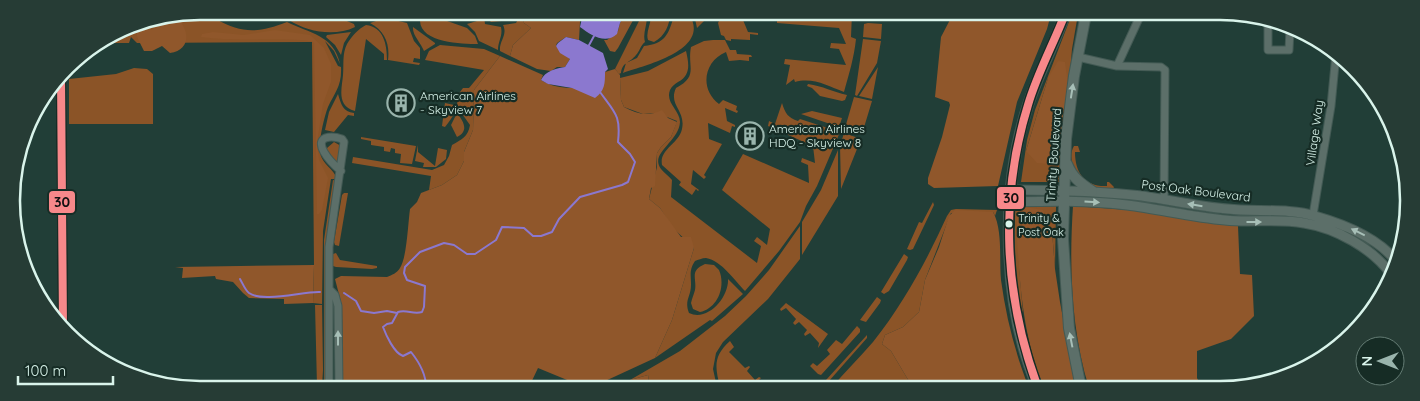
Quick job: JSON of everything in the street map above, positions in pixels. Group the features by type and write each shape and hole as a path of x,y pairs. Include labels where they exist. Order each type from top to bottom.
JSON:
{"main road":[{"path":"1036,381 1023,344 1014,303 1009,264 1009,202 1027,106 1063,20"},
{"name":"Trinity Boulevard","path":"1080,381 1069,328 1063,239 1068,115 1085,20"},
{"path":"1065,159 1071,174 1092,191"}],"street":[{"path":"1117,66 1138,20"},
{"path":"1268,27 1268,50 1289,50 1290,34"},
{"path":"1078,57 1117,66 1161,67 1165,70 1164,200"},
{"name":"Village Way","path":"1313,215 1331,106 1335,62"},
{"path":"61,86 63,317"},
{"path":"330,381 329,247 341,171 344,142 342,139 326,136 322,145 324,152 341,171"},
{"name":"Post Oak Boulevard","path":"1010,190 1092,191 1143,196 1229,210 1313,215 1352,229 1370,238 1391,255"},
{"path":"1130,205 1143,196 1146,205 1152,209"},
{"name":"Post Oak Boulevard","path":"1009,202 1064,201 1130,205 1223,220 1305,223 1350,239 1387,268"},
{"path":"1312,225 1313,215"},
{"path":"330,290 338,306 339,381"}],"shaded area":[{"path":"189,20 218,20 234,27 259,30 287,22 319,36 326,41 332,47 337,54 340,64 334,51 325,41 338,66 341,67 341,74 338,88 326,111 320,143 321,157 337,179 331,179 323,231 322,304 313,303 312,42 137,43 131,37 129,43 112,43 131,34 159,25"},
{"path":"289,20 345,20 354,24 355,27 339,32 321,32"},
{"path":"379,20 394,20 407,23 414,41 420,48 420,59 414,58 413,62 420,63 419,65 388,60 387,43 383,34 370,23"},
{"path":"444,20 467,28 475,36 478,44 453,43 435,38 427,34 422,28 420,21"},
{"path":"484,20 485,24 501,27 498,50 479,41 475,32 467,24"},
{"path":"489,20 513,20 491,22"},
{"path":"518,20 523,20 524,23 531,28 513,45 510,56 500,51 504,35 503,25 516,23"},
{"path":"523,20 581,20 579,40 566,37 557,43 556,46 570,59 565,67 557,67 551,71 537,69 510,56 513,45 531,28 524,23"},
{"path":"582,20 622,20 617,34 608,39 593,36 580,27"},
{"path":"622,20 633,20 618,48 615,52 610,51 604,40 607,40 618,31"},
{"path":"640,20 647,20 644,35 645,42 634,58 625,65 621,73 619,74 615,69"},
{"path":"651,20 669,20 666,30 654,42 648,40 647,33"},
{"path":"672,20 691,20 694,27 692,37 673,54 623,73 626,63 637,58 644,46 657,43 665,37"},
{"path":"695,20 705,20 697,28"},
{"path":"720,20 743,20 748,32 758,33 758,35 750,34 750,40 726,40 721,35 718,23"},
{"path":"777,20 852,20 851,37 856,39 844,92 820,83 808,81 795,82 794,79 786,85 790,65 784,64 785,59 846,65 839,49 830,48 831,43 846,44 839,28 777,23"},
{"path":"950,20 1049,20 1017,102 998,186 934,188 928,184 928,178 942,137 950,105 949,102 935,97 941,37"},
{"path":"1070,20 1077,20 1069,85 1066,99 1068,85 1048,78 1026,151 1061,143 1060,182 1021,182 1027,140 1035,110"},
{"path":"180,22 186,34 185,44 177,51 170,53 162,46 152,51 144,51 136,32 165,23"},
{"path":"864,24 882,24 881,39 863,37"},
{"path":"366,25 372,26 381,33 385,43 387,60 384,60 384,54 366,39 355,111 345,105 341,91 344,55 345,48 351,38"},
{"path":"413,27 435,44 424,51 415,36"},
{"path":"275,30 310,35 324,48 331,64 331,82 323,104 317,143 319,160 328,178 322,210 319,214 317,214 314,43 297,40 201,37 202,34 213,32 244,35"},
{"path":"351,32 344,43 341,55 335,45 326,37 327,35"},
{"path":"566,37 579,40 603,53 608,69 605,72 603,90 595,98 572,88 548,84 541,80 548,72 565,67 570,59 560,53 556,46"},
{"path":"863,39 881,41 877,63 857,96 855,95"},
{"path":"725,40 730,50 736,50 737,54 751,55 752,57 749,57 749,61 729,61 726,52 719,56 709,68 707,83 713,98 719,104 723,100 737,106 736,110 738,111 737,113 725,108 727,121 735,125 735,127 732,126 730,133 708,123 709,139 722,144 704,175 706,177 704,179 693,170 691,184 699,190 696,189 692,195 679,185 681,182 662,165 662,159 682,129 682,117 675,103 674,94 676,88 683,84 690,75 691,47 704,41"},
{"path":"440,45 484,49 500,56 474,90 473,130 464,152 464,161 457,175 442,185 429,190 431,176 352,163 353,157 432,170 444,165 452,145 466,135 470,125 458,107 457,99 459,94 463,88 469,88 484,70 425,60 429,51"},
{"path":"686,51 687,73 672,87 669,95 669,99 678,114 680,122 675,136 661,152 658,163 672,180 671,197 757,263 761,246 754,241 757,237 767,245 770,229 722,190 743,154 809,183 808,165 801,162 802,158 815,163 813,146 768,126 769,121 775,124 782,103 787,115 795,120 798,121 800,119 840,132 800,222 779,251 745,291 728,272 712,260 706,258 695,261 692,267 691,289 687,302 689,313 703,314 716,306 725,293 728,279 743,294 712,321 710,320 655,358 672,320 694,248 673,228 660,208 649,199 657,167 657,153 671,137 677,121 657,113 643,114 624,107 621,100 620,78 648,71"},
{"path":"500,56 543,75 541,80 545,82 564,88 572,88 615,69 620,75 621,100 624,107 643,114 662,110 668,118 677,122 671,137 657,153 655,186 651,188 649,199 660,208 681,237 691,237 694,248 672,320 655,358 605,381 570,381 538,368 532,381 343,381 342,306 335,279 341,276 387,277 399,270 406,248 410,209 417,202 421,193 442,185 457,175 464,161 464,152 473,130 474,90"},
{"path":"1058,61 1065,62 1068,85 1061,143 1049,164 1037,163 1026,151 1048,78"},
{"path":"878,67 872,99 859,96"},
{"path":"134,68 147,69 153,74 153,124 69,124 69,79 116,74"},
{"path":"808,84 847,95 845,100 842,101 820,96 807,86"},
{"path":"338,94 343,107 347,111 354,113 354,116 348,115 334,132 325,130 329,112"},
{"path":"854,97 872,101 862,134 845,128"},
{"path":"445,103 454,105 455,111 445,127 442,126"},
{"path":"812,111 842,118 839,127 801,114"},
{"path":"457,113 462,120 464,129 461,135 457,137 451,125"},
{"path":"844,133 861,139 841,189 840,146"},
{"path":"361,137 416,146 412,164 400,163 401,154 395,153 395,149 391,148 390,152 384,151 384,147 371,145 371,141 361,139"},
{"path":"334,142 341,146 339,162 337,163 327,151 327,148"},
{"path":"418,145 418,152 435,166 438,148 447,150 446,159 436,167 423,167 424,163 415,161"},
{"path":"1074,146 1078,146 1080,152 1075,152 1075,160 1083,177 1087,181 1099,186 1107,186 1107,182 1109,182 1114,187 1113,189 1093,187 1079,179 1074,170 1071,154"},
{"path":"838,150 838,196 802,255 802,222 821,190"},
{"path":"333,180 337,181 325,261 326,381 324,381 324,240"},
{"path":"348,193 339,246 335,245 334,242 342,195"},
{"path":"933,202 934,205 913,249 907,249 919,222 922,223"},
{"path":"1018,205 1056,206 1055,269 1052,231 1019,265 1023,313 1017,289 1015,262 1015,209"},
{"path":"1019,206 1043,210 1052,231 1055,269 1075,381 1041,381 1038,372 1025,322 1018,254"},
{"path":"1073,206 1130,210 1238,226 1240,274 1252,275 1254,316 1231,339 1197,351 1198,381 1087,381 1078,344 1075,321 1071,252"},
{"path":"951,210 997,210 995,216 993,212 951,213 925,280 919,312 903,327 885,335 882,344 891,351 909,381 837,381 873,342 905,297"},
{"path":"955,210 993,212 998,227 1001,280 1006,308 1015,348 1026,381 909,381 891,351 882,344 885,335 903,327 919,312 925,280 939,247 949,216"},
{"path":"800,226 800,259 768,299 723,342 716,353 713,369 716,381 649,381 648,375 630,380 680,351 725,316 769,270"},
{"path":"336,253 340,260 377,266 377,268 333,266 333,254"},
{"path":"904,254 908,257 907,260 889,291 884,294 881,292"},
{"path":"705,264 714,265 719,270 722,283 716,301 712,306 700,312 693,309 691,303 695,290 695,272"},
{"path":"314,265 313,303 284,304 284,299 249,298 233,282 216,279 215,276 182,278 183,268 175,267"},
{"path":"877,297 881,300 880,303 866,322 860,320"},
{"path":"786,303 828,334 818,348 819,343 810,333 805,336 804,334 807,330 799,322 795,325 793,323 796,319 786,308 781,311 780,309"},
{"path":"315,305 322,305 322,381 317,381"},
{"path":"857,326 860,332 821,375 818,374 810,366 813,363 817,366 830,354 827,350 836,340 842,344"},
{"path":"867,335 867,338 829,381 826,380"},
{"path":"730,341 734,347 729,352 745,368 750,367 747,371 755,380 759,377 761,378 758,381 719,381 716,368 718,357 724,346"},
{"path":"648,375 649,381 628,381"}],"waterway":[{"path":"588,47 594,36"},
{"path":"426,381 419,364 411,352 403,356 396,351 383,327 392,323 398,312 419,313 422,312 424,307 425,286 407,280 404,273 405,267 420,252 444,243 454,245 467,254 475,254 496,240 502,227 524,228 533,236 541,236 552,232 559,219 580,197 628,182 635,162 618,142 618,120 600,92"},
{"path":"240,279 245,289 255,296 273,297 320,292"},
{"path":"344,293 356,301 361,311 397,313"}],"transit line":[{"name":"30","path":"1036,381 1018,318 1012,283 1009,212 1019,140 1028,105 1062,20"},
{"name":"30","path":"61,86 63,317"}],"place":[{"name":"American Airlines - Skyview 7","path":"401,103"},
{"name":"American Airlines HDQ - Skyview 8","path":"750,136"},
{"name":"Trinity & Post Oak","path":"1009,224"}]}
